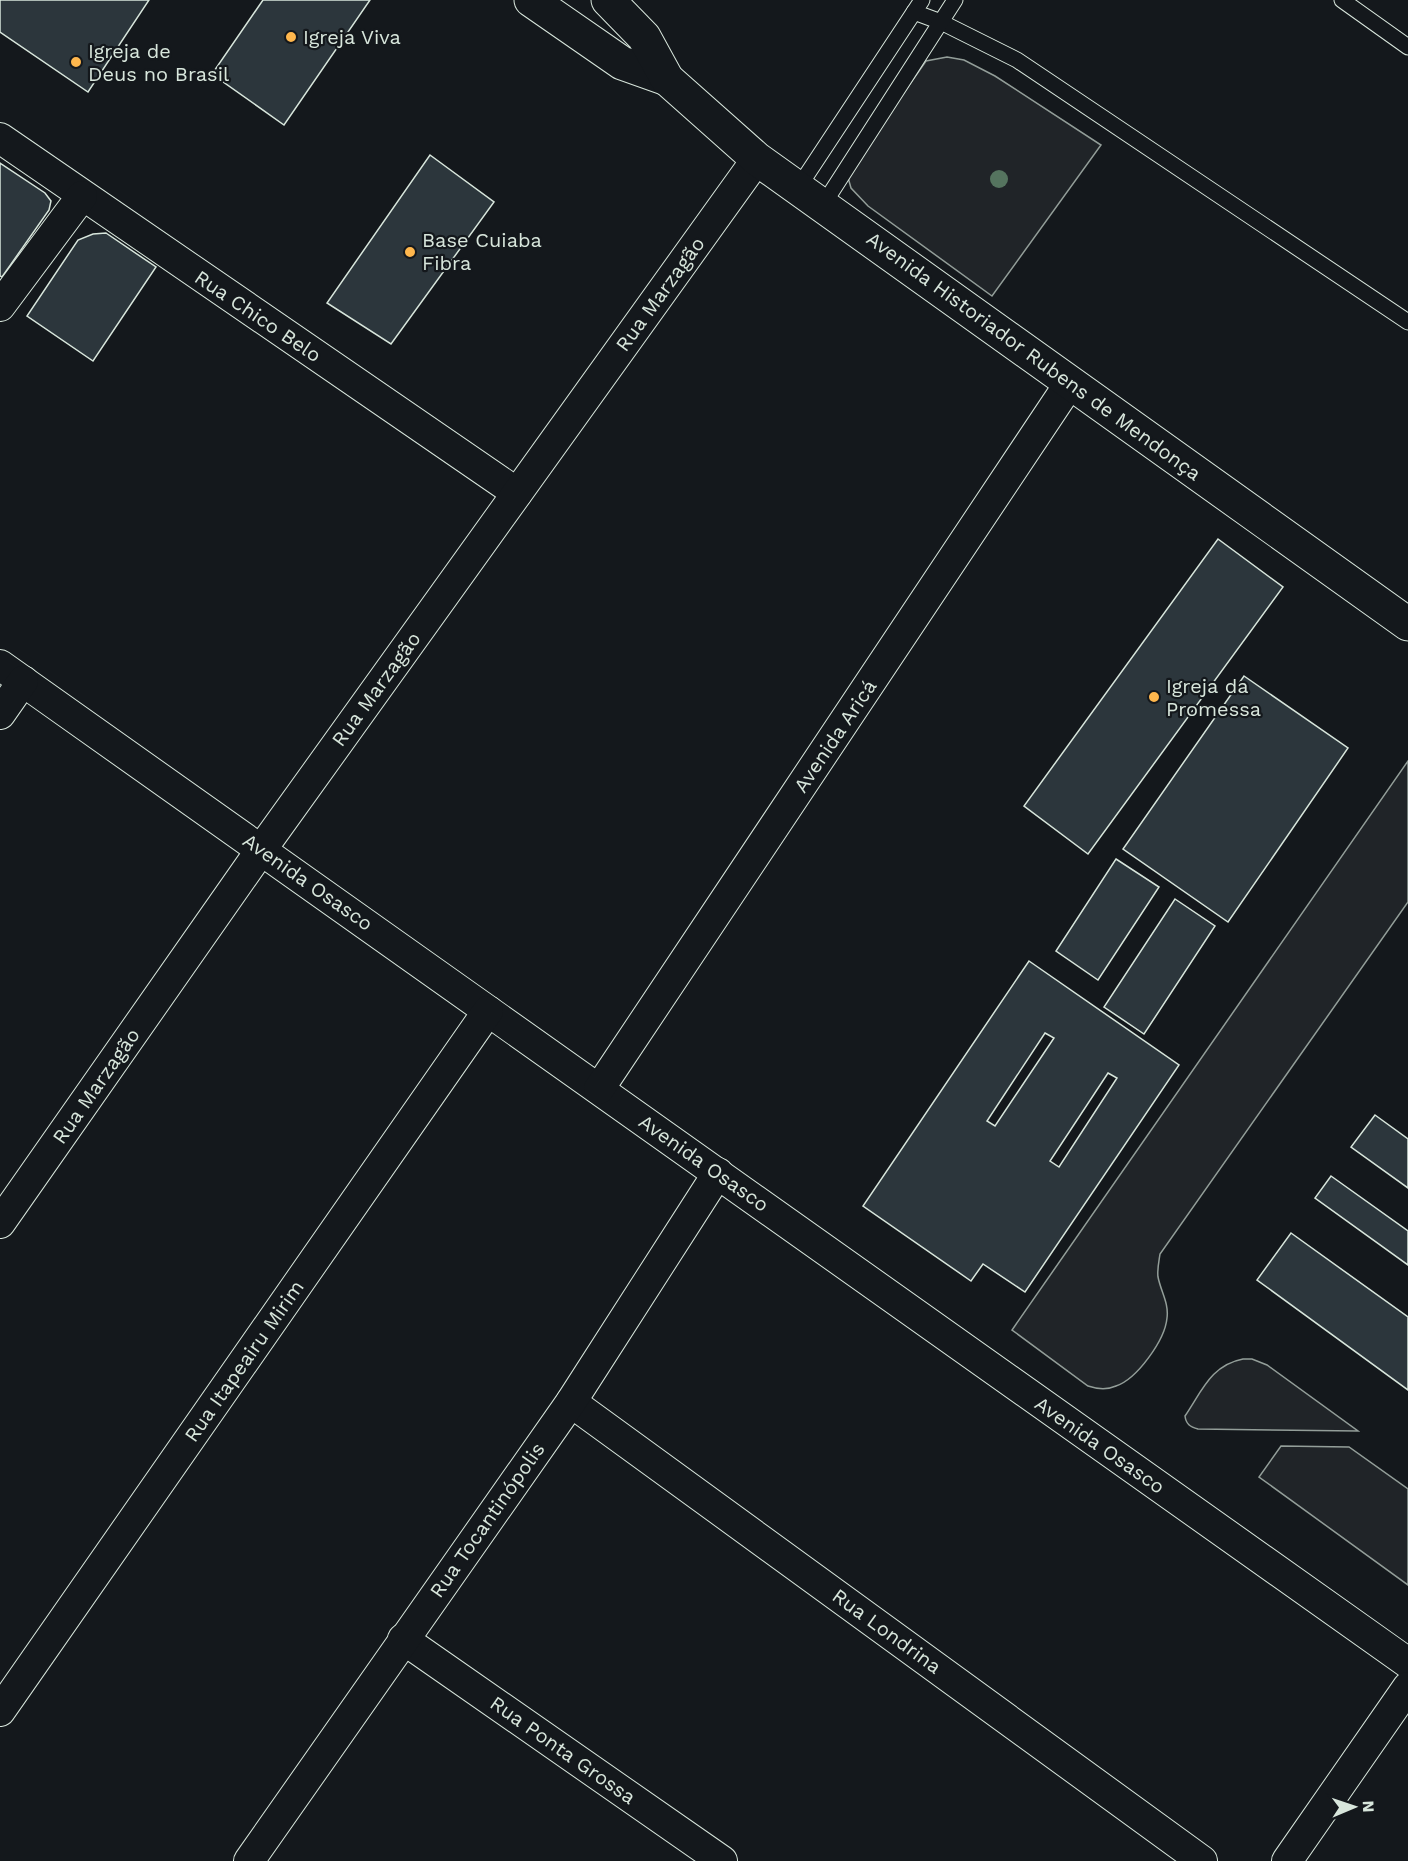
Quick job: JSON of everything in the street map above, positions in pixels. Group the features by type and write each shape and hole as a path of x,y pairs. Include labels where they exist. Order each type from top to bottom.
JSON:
{"main road":[{"name":"Avenida Historiador Rubens de Mendonça","path":"531,0 622,63 667,79"},
{"name":"Avenida Historiador Rubens de Mendonça","path":"618,4 644,37 667,79 757,159 1408,624"}],"street":[{"name":"Rua Chico Belo","path":"0,138 517,493"},
{"name":"Rua Marzagão","path":"0,1223 261,850 757,159"},
{"path":"0,306 82,196"},
{"name":"Avenida Aricá","path":"599,1089 1070,383"},
{"path":"0,714 11,673"},
{"name":"Avenida Osasco","path":"11,673 1408,1663"},
{"name":"Rua Itapeairu Mirim","path":"0,1711 488,1011"},
{"name":"Rua Tocantinópolis","path":"249,1861 571,1402 718,1173"},
{"name":"Rua Londrina","path":"571,1402 1202,1861"},
{"name":"Rua Ponta Grossa","path":"403,1639 722,1861"},
{"path":"1287,1861 1408,1687"}],"lane":[{"path":"811,196 955,0"},
{"path":"1342,0 1408,47"},
{"path":"811,196 918,6 941,22 1017,60 1408,322"}],"shaded area":[{"path":"947,57 964,60 995,76 1101,145 992,296 868,206 851,188 847,174 926,61"},
{"path":"1408,761 1408,902 1160,1254 1158,1277 1166,1302 1167,1318 1161,1337 1149,1358 1133,1376 1124,1382 1106,1389 1088,1386 1012,1330"},
{"path":"1243,1359 1252,1359 1267,1365 1358,1431 1198,1429 1189,1425 1185,1416 1208,1380 1223,1367"},
{"path":"1281,1446 1349,1447 1408,1489 1408,1585 1259,1477"}],"building":[{"name":"Igreja de Deus no Brasil","path":"0,0 149,0 88,92 0,32"},
{"name":"Igreja Viva","path":"263,0 370,0 284,125 212,74"},
{"name":"Base Cuiaba Fibra","path":"430,155 494,202 391,344 327,303"},
{"path":"0,163 45,193 51,201 49,210 2,277 0,276"},
{"path":"106,233 156,267 93,361 27,316 78,240 93,234"},
{"name":"Igreja da Promessa","path":"1218,539 1283,587 1088,854 1024,806"},
{"path":"1244,676 1348,748 1228,922 1123,849"},
{"path":"1116,859 1159,887 1098,980 1056,951"},
{"path":"1175,899 1215,926 1144,1034 1104,1007"},
{"path":"1029,961 1179,1065 1025,1292 983,1264 971,1281 863,1206","holes":["1045,1033 1054,1038 995,1126 987,1121","1108,1073 1117,1078 1059,1167 1050,1161"]},
{"path":"1375,1115 1408,1139 1408,1188 1351,1147"},
{"path":"1331,1176 1408,1231 1408,1265 1315,1198"},
{"path":"1291,1233 1408,1317 1408,1390 1257,1280"}],"place":[{"name":"Igreja Viva","path":"291,37"},
{"name":"Igreja de Deus no Brasil","path":"76,62"},
{"name":"Base Cuiaba Fibra","path":"410,252"},
{"name":"Igreja da Promessa","path":"1154,697"}]}
